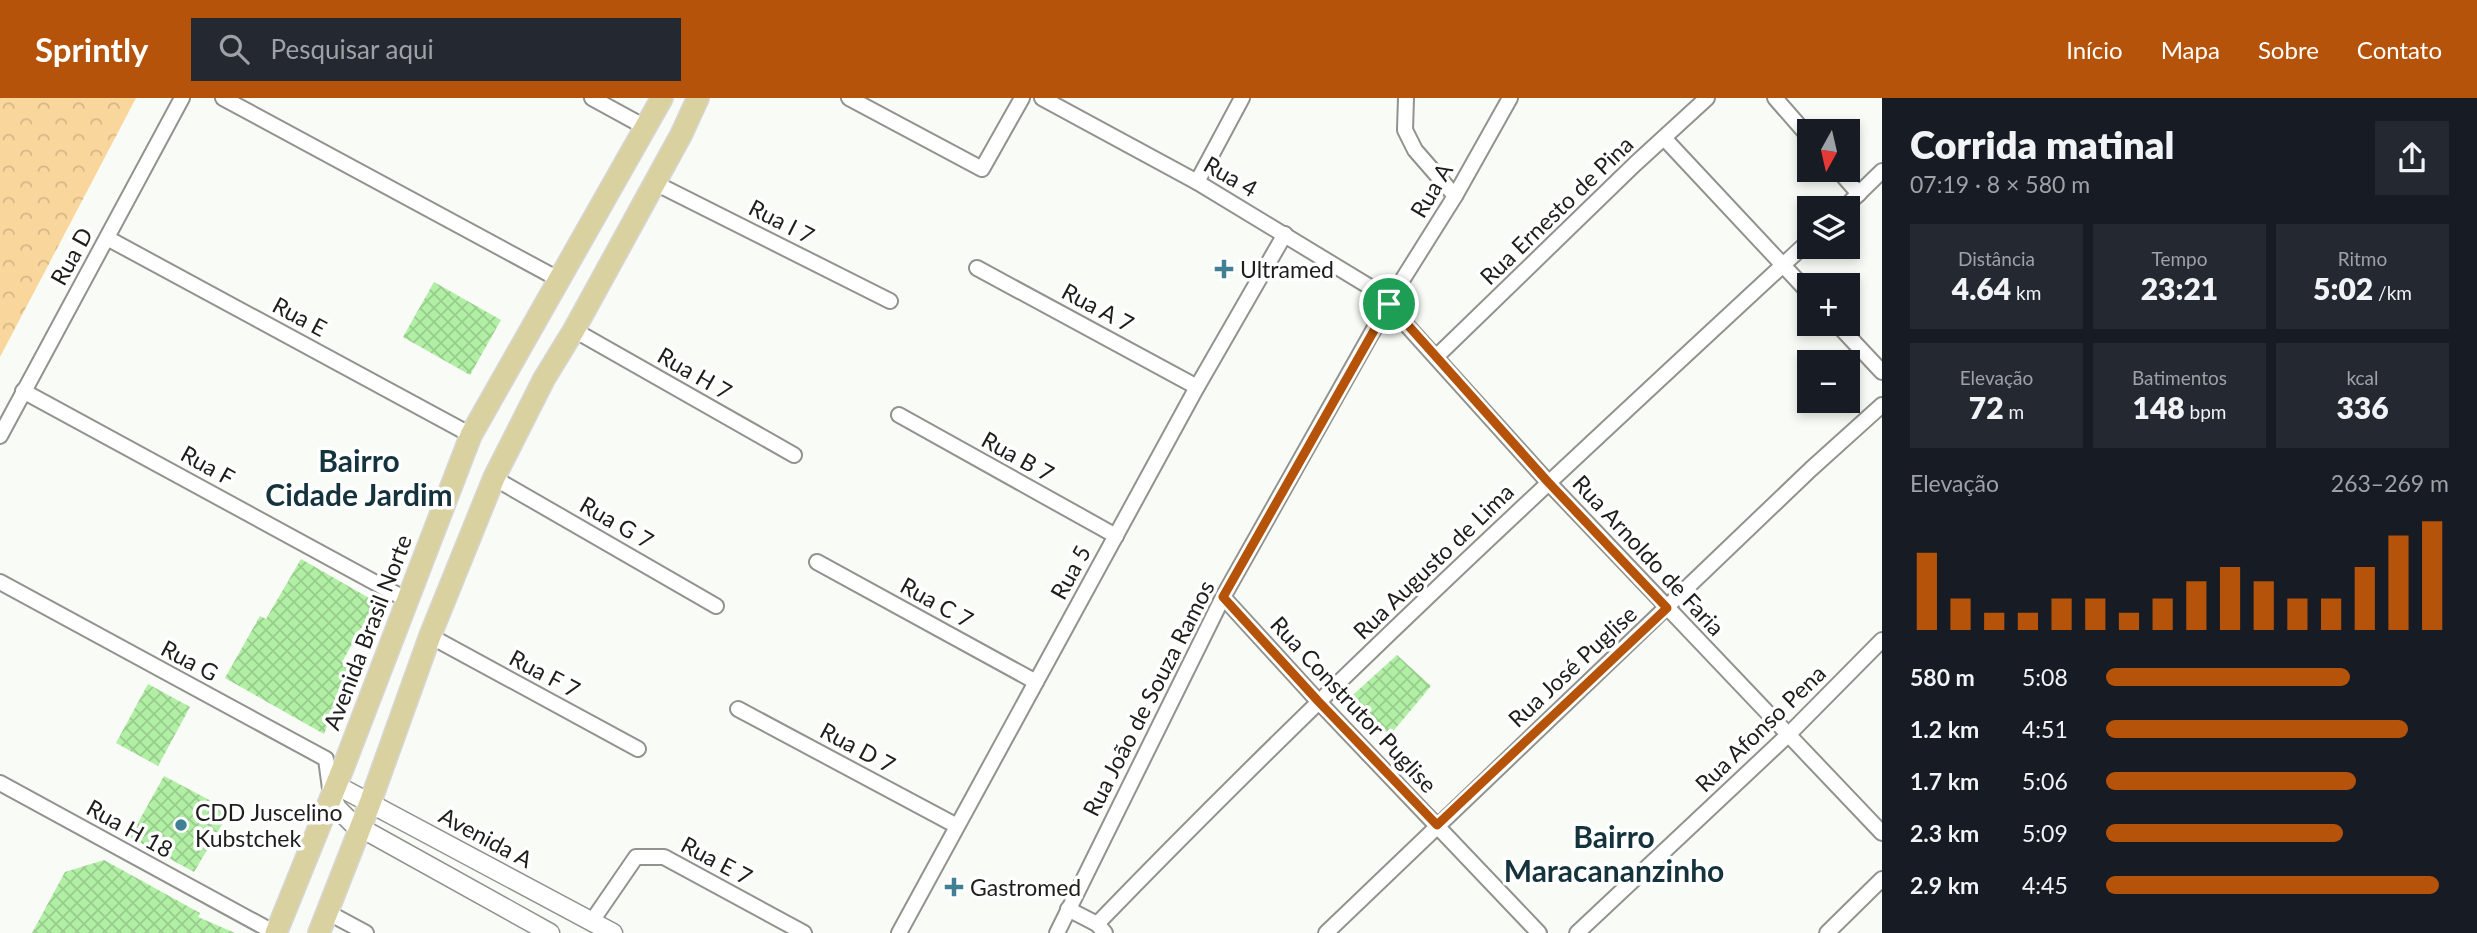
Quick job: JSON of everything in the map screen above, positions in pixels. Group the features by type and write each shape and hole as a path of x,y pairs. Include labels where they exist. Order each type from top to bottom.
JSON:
{"main road":[{"name":"Avenida Brasil Norte","path":"275,933 334,790 471,435 662,98"},
{"path":"319,933 370,803 430,636 495,478 544,379 574,330 681,135 698,98"}],"street":[{"name":"Rua D","path":"0,436 182,98"},
{"path":"223,98 560,280"},
{"path":"592,98 645,127"},
{"path":"849,98 982,169 1022,98"},
{"name":"Rua 4","path":"1042,98 1197,181 1375,290 1389,304"},
{"path":"1197,181 1242,98"},
{"path":"1406,98 1405,130 1415,149 1455,196"},
{"name":"Rua A","path":"1389,304 1455,196 1510,98"},
{"name":"Rua Ernesto de Pina","path":"1437,356 1707,98"},
{"path":"1775,98 1797,123"},
{"path":"1664,138 1797,280"},
{"path":"1848,182 1859,194 1882,171"},
{"name":"Rua I 7","path":"653,182 890,301"},
{"name":"Rua 5","path":"899,933 1197,387 1285,234"},
{"name":"Rua E","path":"107,238 471,435"},
{"name":"Rua Augusto de Lima","path":"1101,928 1318,701 1548,482 1797,252"},
{"name":"Rua A 7","path":"977,268 1197,387"},
{"name":"Rua Arnoldo de Faria","path":"1389,304 1548,482 1882,832"},
{"name":"Rua João de Souza Ramos","path":"1057,933 1223,597 1389,304"},
{"name":"Rua H 7","path":"574,330 794,455"},
{"path":"1848,336 1882,372"},
{"name":"Rua F","path":"23,391 407,600"},
{"name":"Rua José Puglise","path":"1326,933 1811,469 1882,405"},
{"name":"Rua B 7","path":"899,415 1115,536"},
{"name":"Rua G 7","path":"495,478 716,606"},
{"name":"Rua C 7","path":"817,562 1036,682"},
{"name":"Rua G","path":"0,582 326,759 334,790"},
{"name":"Rua Construtor Puglise","path":"1223,597 1539,933"},
{"name":"Rua F 7","path":"430,636 638,749"},
{"name":"Rua Afonso Pena","path":"1577,933 1788,734 1882,640"},
{"name":"Rua D 7","path":"738,709 957,826"},
{"name":"Rua H 18","path":"0,782 275,933"},
{"path":"334,790 337,808 360,827 550,933"},
{"name":"Avenida A","path":"334,790 370,803 613,933"},
{"name":"Rua E 7","path":"593,921 636,857 664,857 804,933"},
{"path":"1827,933 1882,879"},
{"path":"1068,909 1101,928"},
{"path":"327,912 366,933"}],"green space":[{"path":"0,98 136,98 0,357"}],"building":[{"path":"434,282 501,320 470,375 403,337"},
{"path":"301,559 376,602 342,662 349,666 324,734 225,678 260,616 266,619"},
{"path":"1397,655 1431,686 1390,735 1345,702"},
{"path":"148,684 190,707 158,766 116,743"},
{"path":"164,776 230,811 194,872 130,837"},
{"path":"104,860 200,913 198,917 235,933 32,933 65,872"}],"place":[{"name":"Ultramed","path":"1224,269"},
{"name":"CDD Juscelino Kubstchek","path":"181,825"},
{"name":"Gastromed","path":"954,887"}],"district":[{"name":"Bairro Cidade Jardim","path":"359,477"},
{"name":"Bairro Maracananzinho","path":"1614,853"}],"route":[{"path":"1389,304 1548,482 1667,608 1437,825 1223,597 1389,304"}]}
